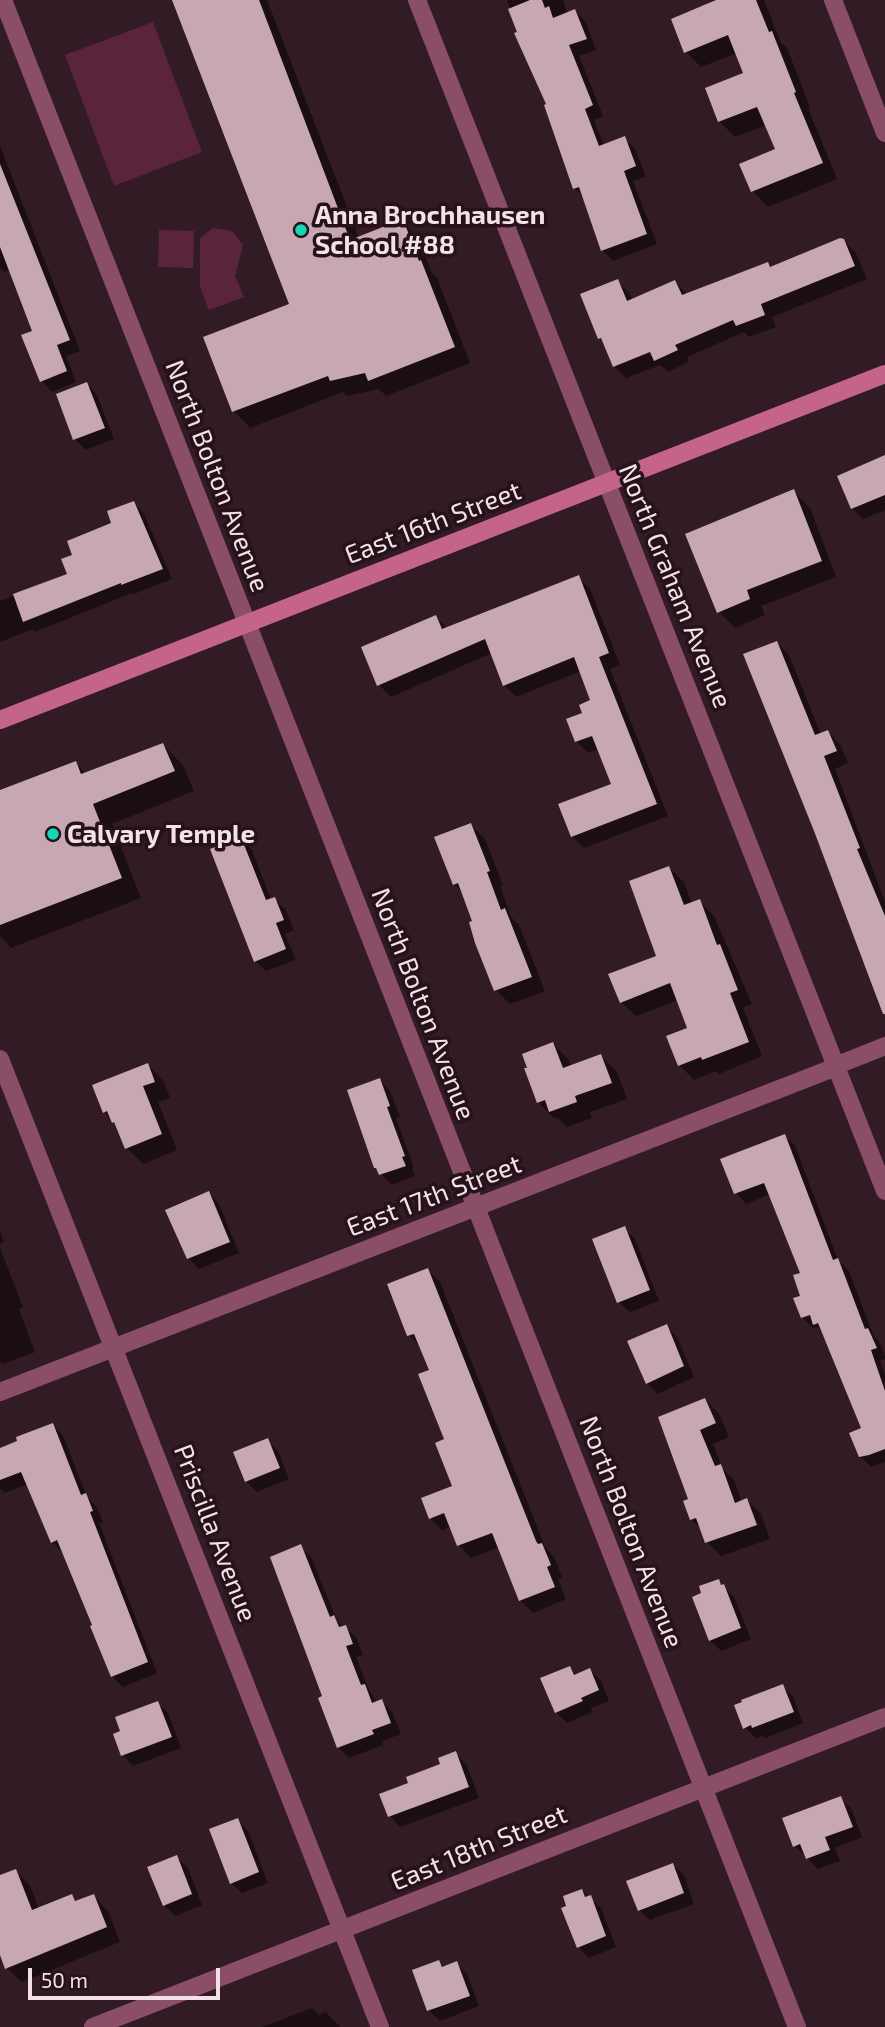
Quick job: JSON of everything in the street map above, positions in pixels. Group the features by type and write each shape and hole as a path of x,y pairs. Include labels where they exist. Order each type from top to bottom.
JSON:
{"main road":[{"name":"East 16th Street","path":"0,720 885,374"}],"street":[{"name":"North Bolton Avenue","path":"3,0 797,2027"},
{"name":"North Graham Avenue","path":"417,0 885,1191"},
{"path":"833,0 885,133"},
{"name":"East 17th Street","path":"0,1392 885,1046"},
{"name":"Priscilla Avenue","path":"0,1059 380,2027"},
{"name":"East 18th Street","path":"93,2027 885,1717"}],"shaded area":[{"path":"153,22 202,152 114,186 65,55"},
{"path":"213,228 232,231 243,245 235,276 244,297 209,310 200,287 200,238"},
{"path":"159,230 194,231 193,268 158,267"}],"building":[{"path":"172,0 259,0 350,240 403,219 455,347 368,381 365,373 330,381 328,376 232,412 203,337 289,304"},
{"path":"530,0 542,0 545,8 549,6 553,18 575,9 587,39 569,45 593,105 585,109 599,146 625,136 636,166 624,171 647,234 601,251 579,187 573,189 544,105 546,104 514,33 517,32 508,9"},
{"path":"716,0 756,0 769,32 772,31 823,163 751,192 739,164 775,149 757,107 718,122 705,88 743,73 728,35 684,53 671,19"},
{"path":"0,164 70,340 57,345 67,371 40,382 21,335 32,331 0,247"},
{"path":"840,238 844,239 855,266 761,304 765,315 736,326 733,320 675,345 678,350 654,361 650,352 613,367 601,338 598,339 580,294 618,279 627,301 675,280 682,295 768,262 770,267"},
{"path":"87,382 105,428 73,440 56,394"},
{"path":"885,455 885,495 851,509 837,476"},
{"path":"794,489 822,561 747,590 750,599 717,613 685,534"},
{"path":"134,501 163,569 23,622 13,594 67,574 61,559 72,555 67,541 111,523 107,511"},
{"path":"579,575 609,653 599,657 657,804 571,837 558,804 611,784 592,736 575,742 566,719 582,713 579,705 590,700 574,657 503,686 485,639 377,686 361,647 436,615 442,629"},
{"path":"777,641 815,735 828,730 837,751 824,756 860,848 857,849 885,916 885,1014 743,654"},
{"name":"Calvary Temple","path":"163,743 175,771 93,804 122,878 0,925 0,790 76,761 81,774"},
{"path":"471,823 490,871 487,872 501,910 505,908 532,977 494,991 475,943 469,922 472,921 458,883 453,885 434,837"},
{"path":"241,837 266,900 275,897 284,920 276,923 286,949 254,962 210,849"},
{"path":"669,866 684,905 700,899 738,990 730,993 749,1042 678,1066 666,1036 687,1028 670,983 620,1003 608,974 656,956 629,881"},
{"path":"553,1042 563,1068 601,1054 612,1083 575,1096 577,1102 549,1112 545,1100 537,1103 524,1068 527,1068 522,1054"},
{"path":"148,1063 155,1082 143,1086 162,1134 125,1149 114,1122 112,1123 107,1111 103,1113 92,1085"},
{"path":"380,1078 406,1166 379,1175 374,1168 347,1090"},
{"path":"785,1134 833,1260 838,1258 865,1329 868,1328 877,1348 871,1350 885,1391 885,1449 869,1455 859,1457 849,1433 861,1428 818,1323 813,1325 810,1315 801,1318 793,1298 800,1296 793,1275 800,1273 764,1183 734,1194 720,1159"},
{"path":"209,1191 230,1242 187,1259 165,1210"},
{"path":"625,1226 650,1290 617,1303 592,1239"},
{"path":"428,1268 536,1541 538,1544 542,1543 551,1565 547,1567 555,1587 519,1601 492,1533 457,1546 444,1513 429,1519 421,1498 452,1486 435,1443 444,1439 418,1374 429,1370 414,1334 407,1336 387,1284"},
{"path":"667,1324 684,1366 646,1384 627,1341"},
{"path":"705,1398 716,1423 700,1430 715,1466 721,1464 735,1503 747,1498 757,1525 705,1543 696,1518 690,1520 683,1501 688,1499 658,1417"},
{"path":"53,1423 81,1495 86,1493 93,1511 90,1512 148,1662 111,1677 57,1540 51,1543 21,1472 0,1480 0,1448 17,1441 16,1437"},
{"path":"268,1438 280,1468 245,1482 233,1452"},
{"path":"301,1544 330,1617 334,1615 339,1627 346,1625 353,1644 346,1646 361,1685 365,1684 372,1703 382,1699 391,1723 372,1730 374,1734 337,1748 318,1698 322,1696 270,1557"},
{"path":"719,1579 721,1585 724,1584 741,1628 709,1641 692,1597 701,1593 699,1586"},
{"path":"570,1666 574,1675 590,1668 599,1690 581,1698 583,1701 555,1713 540,1678"},
{"path":"783,1684 794,1712 743,1729 734,1705"},
{"path":"158,1701 172,1737 121,1756 113,1734 120,1731 115,1717"},
{"path":"456,1751 469,1787 388,1817 379,1794 408,1783 406,1777 440,1764 438,1758"},
{"path":"841,1796 853,1827 825,1837 830,1850 806,1859 800,1844 793,1847 782,1818"},
{"path":"238,1818 259,1872 230,1884 209,1829"},
{"path":"177,1855 192,1894 163,1906 147,1867"},
{"path":"673,1863 684,1893 638,1911 626,1881"},
{"path":"16,1869 32,1910 72,1894 75,1901 94,1894 107,1927 5,1969 0,1955 0,1875"},
{"path":"582,1889 585,1897 591,1895 606,1936 577,1948 561,1908 566,1906 563,1896"},
{"path":"439,1960 442,1967 457,1961 470,1996 427,2011 412,1970"}],"place":[{"name":"Anna Brochhausen School #88","path":"301,230"},
{"name":"Calvary Temple","path":"53,834"}]}
